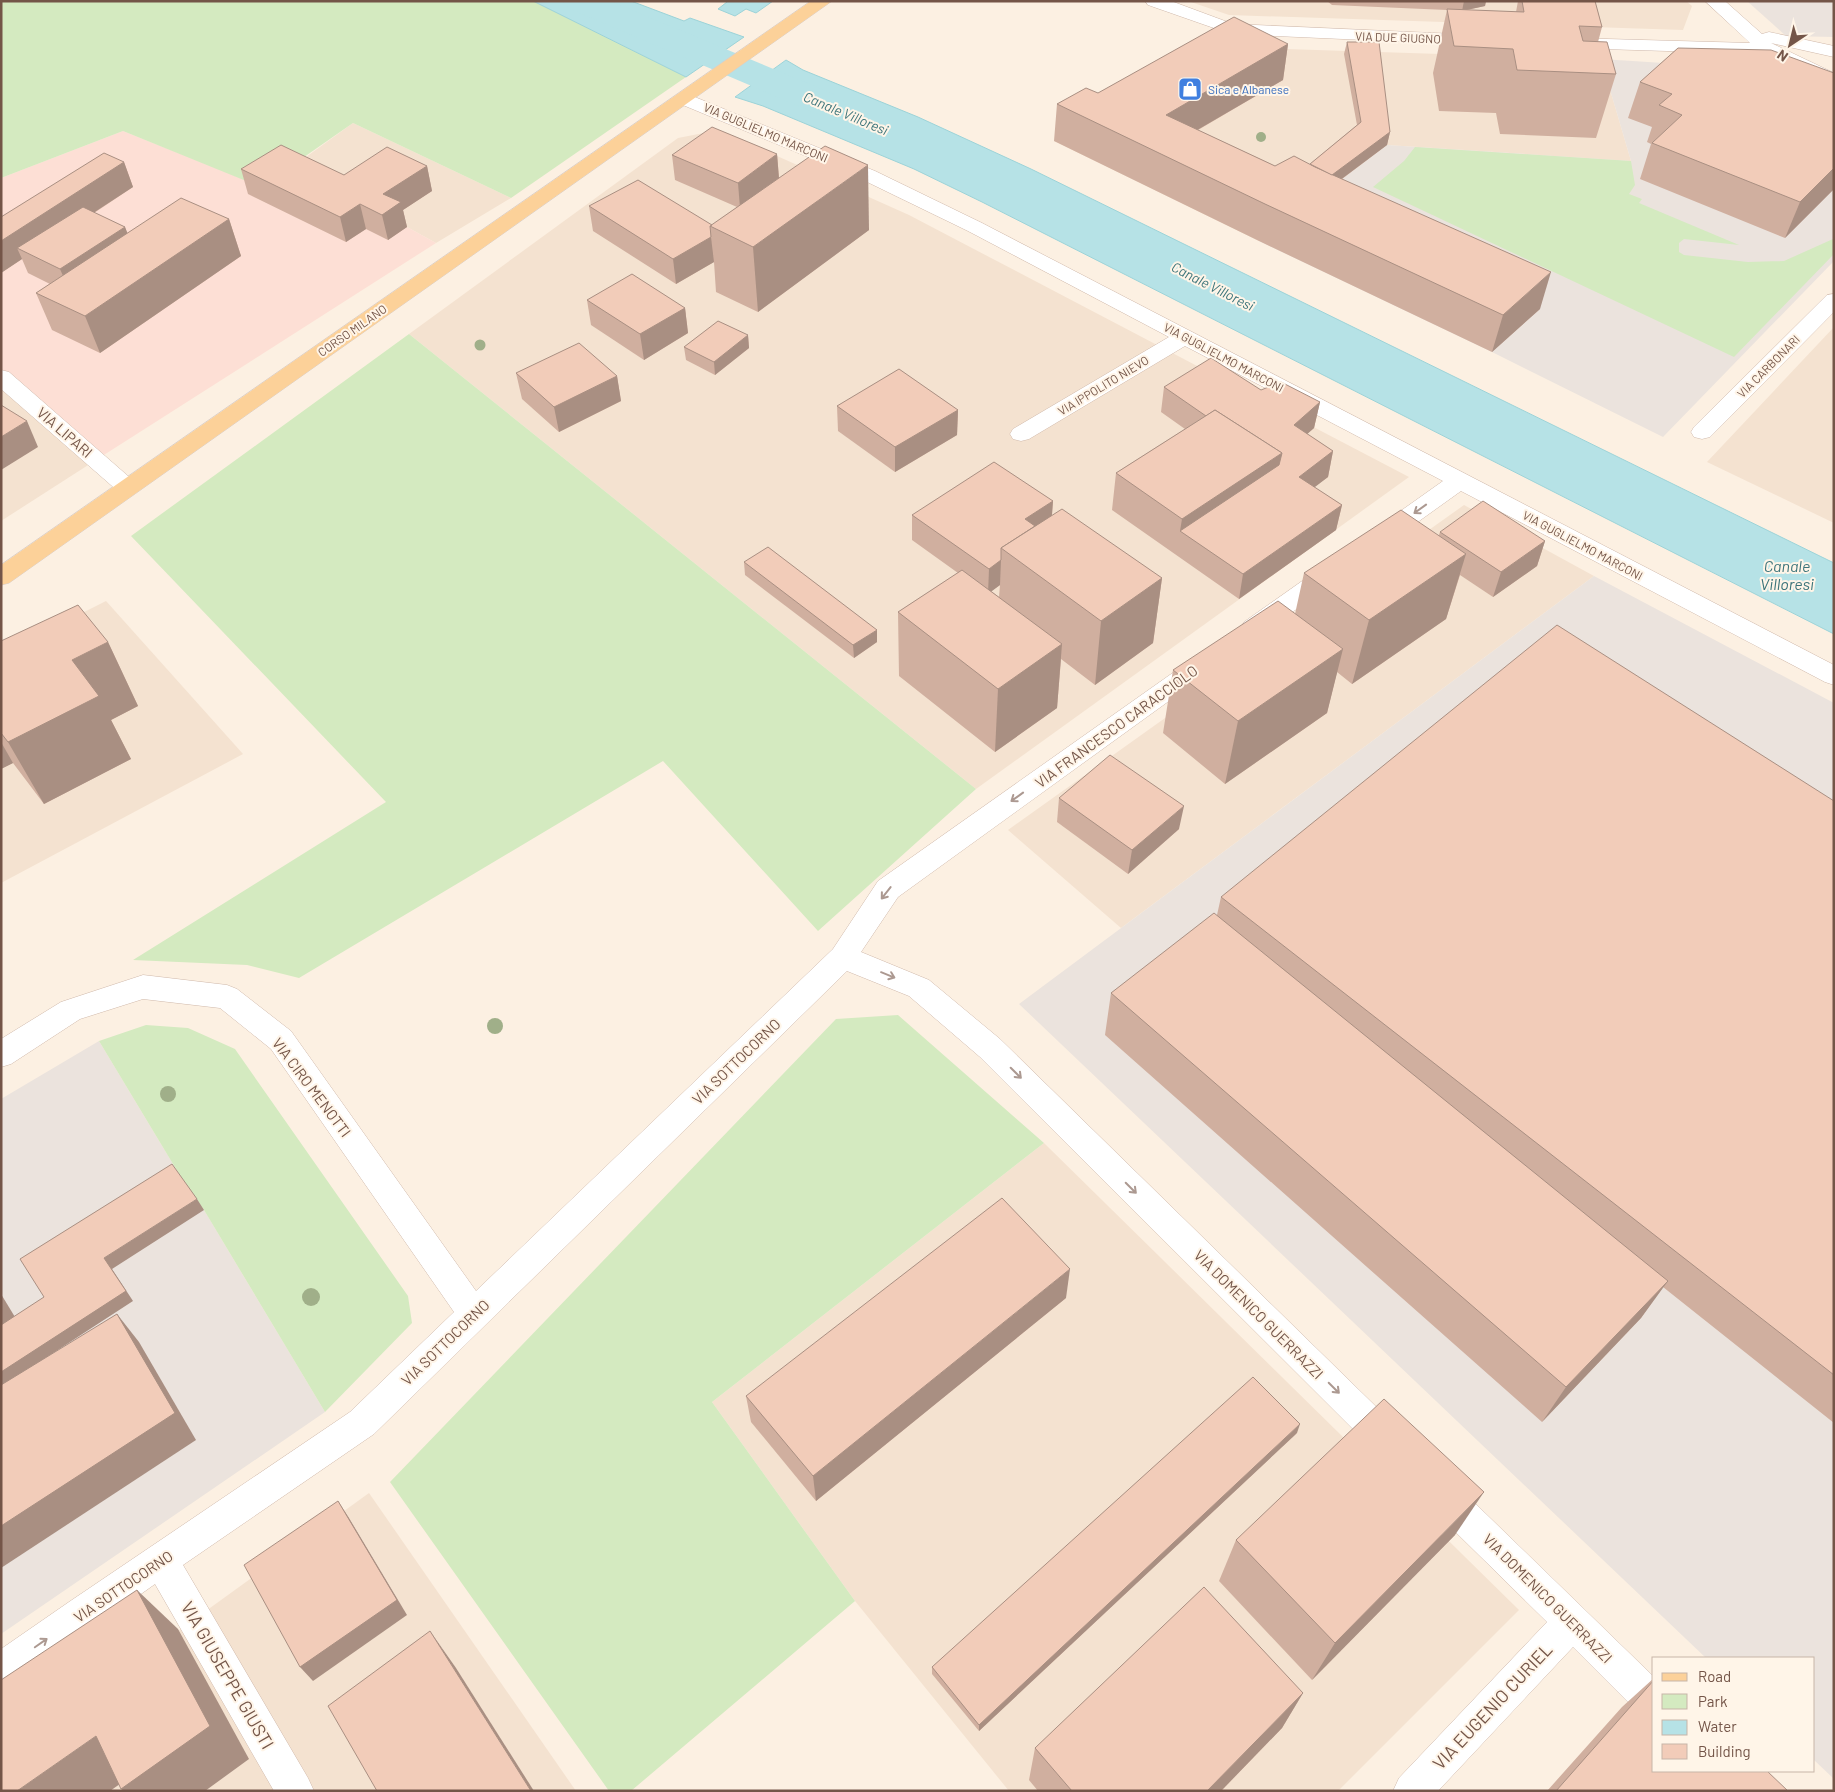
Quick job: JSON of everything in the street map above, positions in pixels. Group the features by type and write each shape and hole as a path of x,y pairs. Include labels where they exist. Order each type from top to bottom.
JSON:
{"main road":[{"name":"CORSO MILANO","path":"1,577 823,1"}],"street":[{"name":"VIA DUE GIUGNO","path":"1154,1 1232,29 1490,40"},
{"path":"1714,1 1767,50 1834,80"},
{"path":"1748,31 1789,43 1834,52"},
{"path":"1550,42 1767,50"},
{"name":"VIA GUGLIELMO MARCONI","path":"684,98 868,175 975,228 1834,676"},
{"name":"VIA CARBONARI","path":"1702,432 1834,300"},
{"name":"VIA IPPOLITO NIEVO","path":"1021,434 1184,337"},
{"name":"VIA LIPARI","path":"1,377 128,488"},
{"name":"VIA FRANCESCO CARACCIOLO","path":"843,957 888,889 1459,481"},
{"name":"VIA SOTTOCORNO","path":"1,1671 362,1423 843,957"},
{"name":"VIA DOMENICO GUERRAZZI","path":"843,957 919,988 990,1048 1652,1700"},
{"name":"VIA CIRO MENOTTI","path":"1,1055 71,1010 143,987 227,997 281,1040 474,1314"},
{"name":"VIA GIUSEPPE GIUSTI","path":"161,1560 295,1791"},
{"name":"VIA EUGENIO CURIEL","path":"1412,1791 1572,1622"}],"shaded area":[{"path":"1188,1 1686,1 1692,6 1683,30 1229,15"},
{"path":"1747,1 1834,1 1834,37 1786,36"},
{"path":"1221,47 1601,59 1631,161 1387,145 1259,241 1054,141"},
{"path":"1601,59 1773,70 1834,92 1834,261 1663,437 1492,352 1259,241 1387,145 1631,161"},
{"path":"353,123 511,198 436,243 407,227 288,170"},
{"path":"719,130 909,215 1409,477 976,789 409,334 678,138"},
{"path":"123,131 261,186 407,227 436,243 96,460 1,376 1,178"},
{"path":"1834,327 1834,523 1707,462"},
{"path":"1,376 96,460 1,521"},
{"path":"1464,505 1594,576 1121,928 1008,830"},
{"path":"1594,576 1834,703 1834,1779 1815,1761 1815,1657 1705,1657 1019,1004"},
{"path":"106,601 243,754 1,883 1,654"},
{"path":"99,1041 179,1174 204,1210 325,1412 1,1634 1,1099"},
{"path":"1044,1143 1519,1610 1338,1791 1009,1791 855,1601 712,1402"},
{"path":"369,1493 576,1791 1,1791 1,1759"}],"green space":[{"path":"1,1 533,1 686,77 511,198 353,123 261,187 123,131 1,178"},
{"path":"1415,147 1631,161 1635,185 1629,194 1642,199 1639,203 1739,245 1684,239 1679,243 1679,252 1684,255 1748,262 1784,261 1833,239 1834,254 1734,357 1373,187 1404,161"},
{"path":"409,334 976,789 818,931 663,761 299,978 247,965 133,960 386,802 131,536"},
{"path":"898,1015 1044,1143 712,1402 855,1601 631,1791 609,1791 390,1482 836,1019"},
{"path":"146,1025 188,1028 235,1049 408,1296 412,1323 325,1412 204,1210 179,1174 99,1041"}],"water":[{"path":"533,1 631,1 684,21 690,18 744,37 686,77"},
{"path":"725,1 773,1 756,13 746,9 735,16 718,9 727,2"},
{"name":"Canale Villoresi","path":"786,60 803,70 918,117 1031,169 1834,563 1834,634 982,202 914,169 763,106 735,97"}],"building":[{"path":"1522,1 1595,1 1602,27 1579,26 1583,41 1607,42 1616,74 1517,70 1513,49 1454,46 1447,9 1524,12"},
{"path":"1234,17 1288,44 1166,115 1275,166 1294,156 1551,272 1503,315 1057,104 1086,88 1098,93"},
{"path":"1347,42 1379,42 1390,132 1332,175 1310,164 1361,122"},
{"path":"1678,48 1771,50 1834,73 1834,168 1800,202 1652,143 1682,115 1659,105 1672,94 1640,82"},
{"path":"712,127 777,154 738,183 672,155"},
{"path":"281,145 344,175 387,147 427,166 383,194 401,202 382,215 360,204 340,217 241,169"},
{"path":"825,146 868,165 753,247 710,226"},
{"path":"104,153 124,162 1,241 1,217"},
{"path":"638,180 712,225 710,226 711,237 673,259 589,206"},
{"path":"181,198 229,219 85,316 36,293"},
{"path":"83,207 125,227 60,269 17,248"},
{"path":"632,274 685,308 640,334 587,300"},
{"path":"718,321 748,335 714,362 684,347"},
{"path":"579,343 617,376 554,407 516,373"},
{"path":"1211,358 1261,390 1281,382 1320,402 1294,425 1333,451 1299,477 1342,505 1243,574 1180,531 1279,465 1282,453 1215,410 1206,416 1164,387"},
{"path":"899,369 958,410 895,447 837,406"},
{"path":"1,405 27,421 1,437"},
{"path":"1215,410 1282,453 1182,519 1116,473"},
{"path":"994,462 1053,501 1025,519 1035,526 1001,548 1001,560 989,569 912,515"},
{"path":"1483,501 1545,541 1501,572 1440,532"},
{"path":"1062,509 1162,578 1101,621 1001,548"},
{"path":"1401,510 1466,554 1369,620 1304,573"},
{"path":"768,547 877,630 853,645 744,562"},
{"path":"962,570 1062,644 998,689 898,612"},
{"path":"1278,601 1343,649 1238,721 1173,670"},
{"path":"78,605 108,642 72,660 99,696 8,742 1,733 1,641"},
{"path":"1557,625 1834,801 1834,1375 1221,897"},
{"path":"1110,755 1184,806 1132,850 1059,798"},
{"path":"1214,913 1668,1281 1566,1387 1111,993"},
{"path":"172,1164 197,1199 104,1258 126,1291 1,1372 1,1325 44,1297 20,1259"},
{"path":"1002,1198 1070,1269 813,1476 746,1396"},
{"path":"117,1314 175,1413 1,1526 1,1385"},
{"path":"1253,1377 1300,1424 979,1725 932,1667"},
{"path":"1384,1399 1484,1492 1335,1643 1236,1540"},
{"path":"338,1501 397,1600 300,1667 244,1565"},
{"path":"1204,1587 1303,1693 1207,1791 1072,1791 1035,1748"},
{"path":"137,1590 210,1726 121,1789 96,1736 17,1791 1,1791 1,1680"},
{"path":"430,1631 531,1791 377,1791 328,1706"},
{"path":"1652,1682 1652,1772 1768,1772 1788,1791 1556,1791"}],"waterway":[{"name":"Canale Villoresi","path":"580,1 828,105"}],"place":[{"name":"Sica e Albanese","path":"1190,89"}]}
